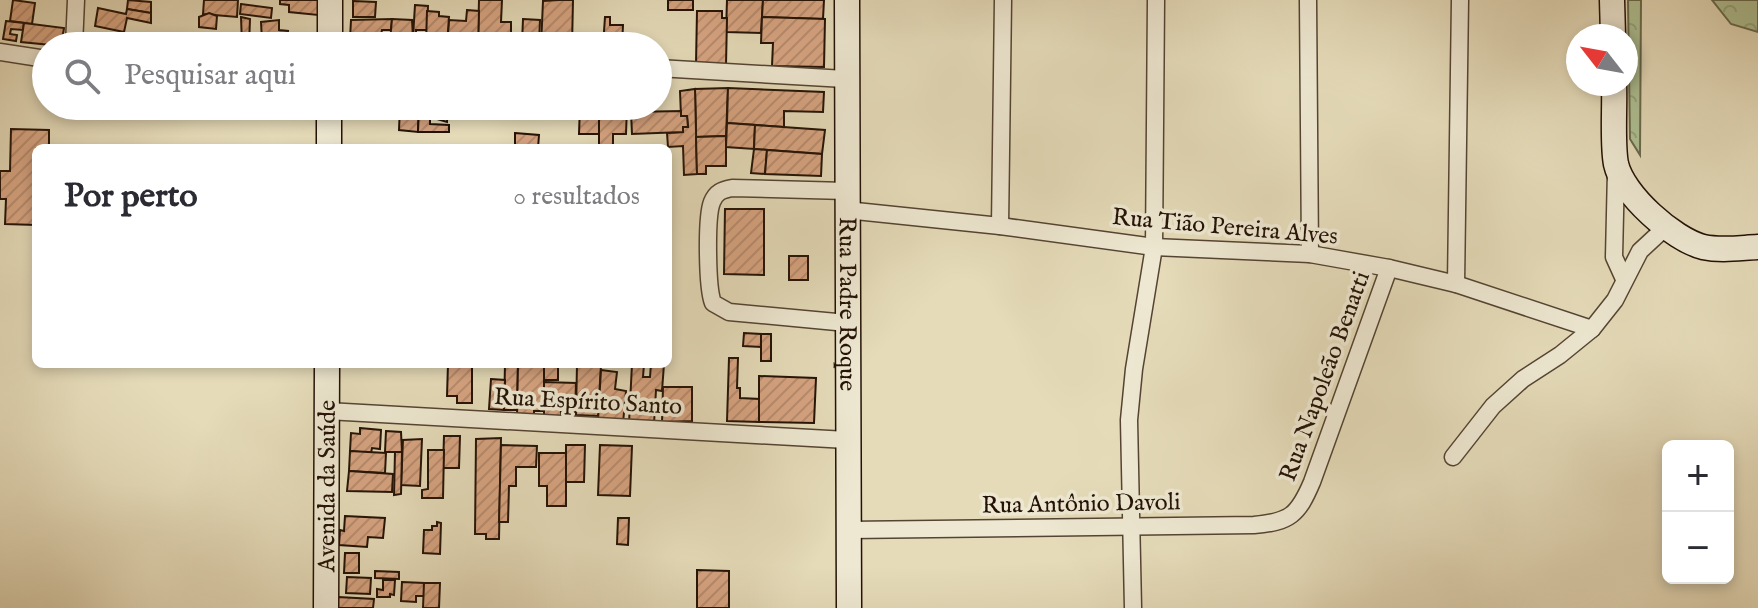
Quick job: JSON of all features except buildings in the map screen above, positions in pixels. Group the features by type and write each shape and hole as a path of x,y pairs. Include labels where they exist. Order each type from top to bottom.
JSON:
{"street":[{"path":"75,32 76,0"},
{"path":"330,0 330,32"},
{"name":"Rua Padre Roque","path":"847,0 849,608"},
{"path":"1000,226 1003,0"},
{"path":"1133,608 1129,420 1154,247 1156,0"},
{"path":"1308,0 1310,254"},
{"path":"1456,284 1460,0"},
{"path":"1612,0 1613,24"},
{"path":"0,52 32,57"},
{"path":"672,69 845,79"},
{"path":"1614,96 1614,257 1624,279"},
{"path":"329,120 329,144"},
{"path":"1616,165 1645,210 1689,242 1723,250 1758,247"},
{"name":"Rua Tião Pereira Alves","path":"847,323 729,312 713,303 708,286 710,207 717,194 732,188 846,200 1000,226 1154,247 1310,254 1456,284 1592,329"},
{"path":"1453,457 1493,406 1523,379 1592,329 1615,300 1640,251 1667,226"},
{"name":"Rua Napoleão Benatti","path":"1304,500 1389,268"},
{"name":"Avenida da Saúde","path":"326,608 327,368"},
{"name":"Rua Espírito Santo","path":"327,411 847,440"},
{"name":"Rua Antônio Davoli","path":"849,530 1275,523 1295,513 1304,500"}],"green space":[{"path":"1628,0 1641,0 1640,155 1630,139 1629,96 1638,96 1638,24 1628,24"},
{"path":"1712,0 1758,0 1758,32 1731,24"}]}
